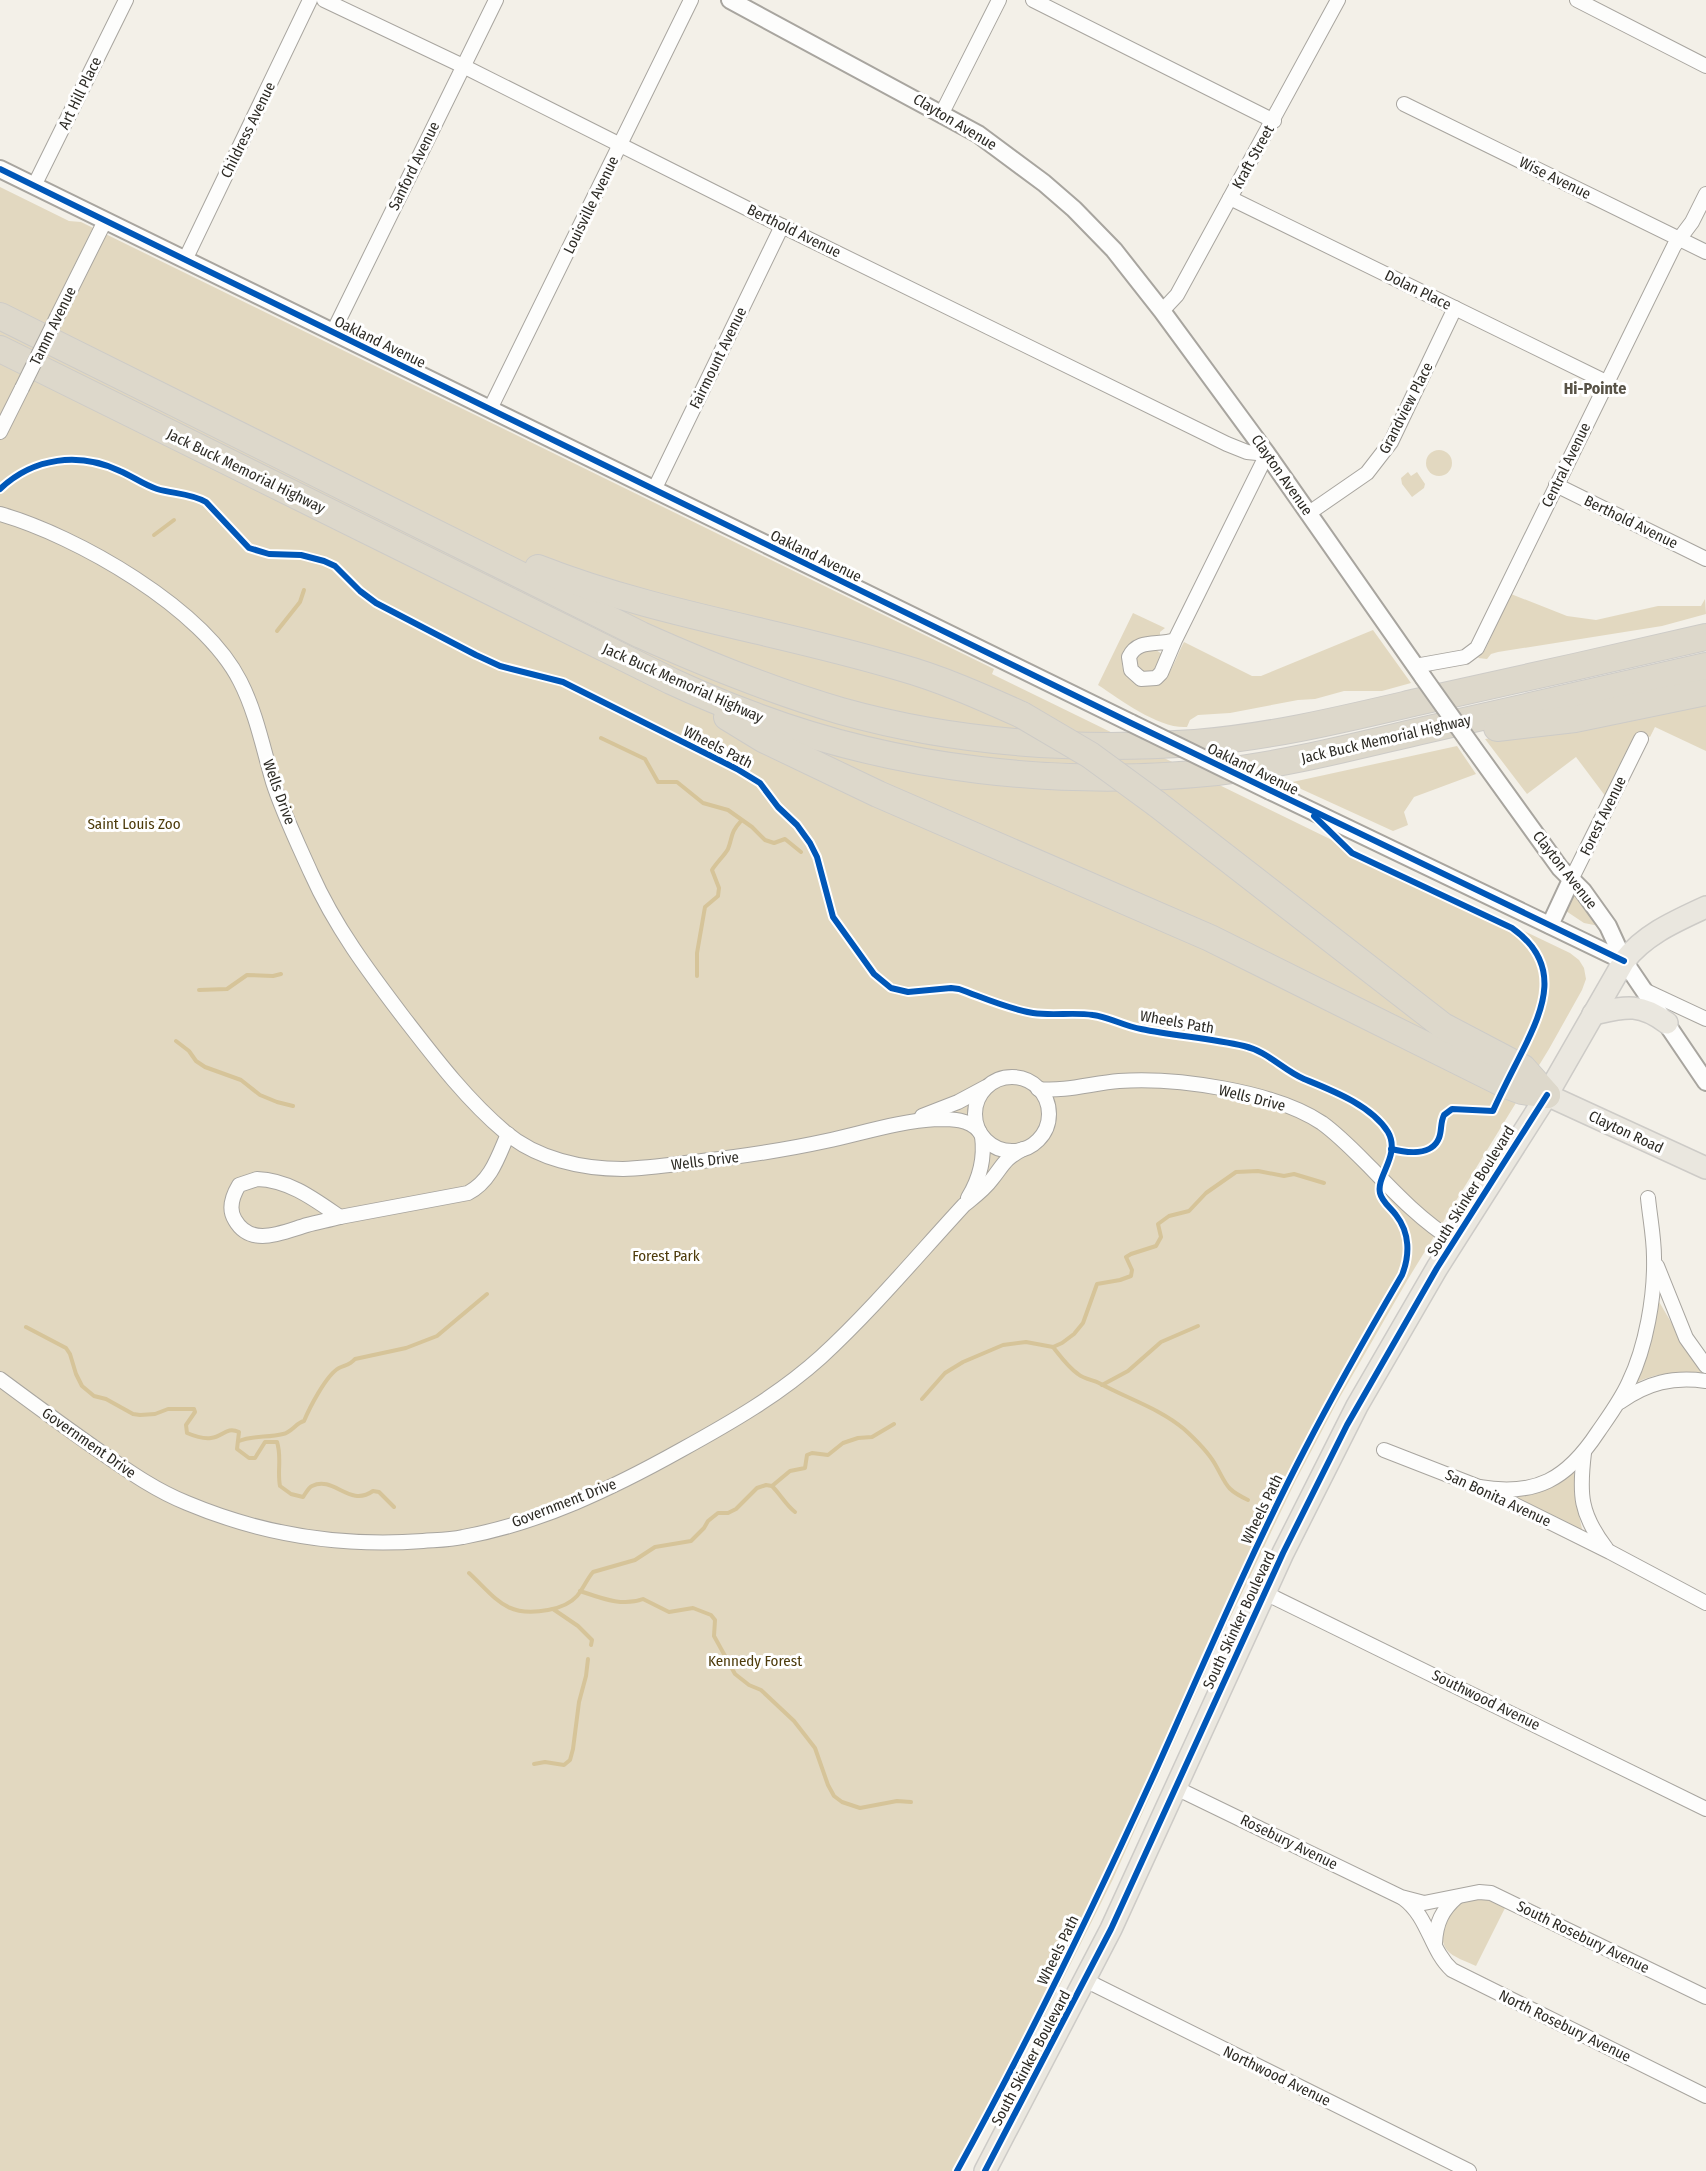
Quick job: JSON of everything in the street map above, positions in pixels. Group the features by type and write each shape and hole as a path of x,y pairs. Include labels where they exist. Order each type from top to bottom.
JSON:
{"highway":[{"name":"Jack Buck Memorial Highway","path":"0,316 641,635 761,685 833,708 886,721 971,737 1053,745 1196,743 1230,739 1317,724 1706,637"},
{"name":"Jack Buck Memorial Highway","path":"0,349 671,681 752,715 834,741 918,760 1004,772 1047,775 1139,776 1216,772 1306,758 1706,666"},
{"path":"408,520 452,533 589,587 654,606 899,667 970,692 1022,715 1090,755 1157,804 1443,1026 1522,1068 1547,1095"},
{"path":"1652,650 1706,623"},
{"path":"671,681 763,739 837,775 1170,920 1308,986 1506,1086 1547,1095"},
{"path":"1410,734 1496,728 1575,719 1706,692"}],"main road":[{"name":"South Skinker Boulevard","path":"987,2170 1085,1980 1297,1524 1357,1406 1454,1241 1547,1095 1624,961 1639,944 1653,934 1706,907"},
{"path":"1593,1014 1636,1007 1649,1011 1667,1023"},
{"name":"Clayton Road","path":"1547,1095 1706,1168"}],"street":[{"name":"Art Hill Place","path":"34,186 126,0"},
{"name":"Childress Avenue","path":"185,260 310,0"},
{"name":"Berthold Avenue","path":"324,0 463,66 1227,444 1247,452 1267,454"},
{"name":"Sanford Avenue","path":"333,332 496,0"},
{"name":"Louisville Avenue","path":"490,409 691,0"},
{"name":"Clayton Avenue","path":"730,0 756,6 978,134 1011,157 1074,209 1114,250 1162,311 1267,454 1560,868 1583,891 1608,926 1624,961 1706,1082"},
{"path":"942,113 999,0"},
{"path":"1033,0 1274,121"},
{"name":"Kraft Street","path":"1162,311 1177,295 1338,0"},
{"path":"1577,0 1706,66"},
{"name":"Wise Avenue","path":"1404,104 1706,252"},
{"name":"Oakland Avenue","path":"0,169 1131,723 1624,961"},
{"name":"Central Avenue","path":"1419,671 1465,657 1477,648 1678,238 1692,222 1706,194"},
{"name":"Dolan Place","path":"1230,198 1606,382"},
{"name":"Tamm Avenue","path":"0,432 105,221"},
{"name":"Fairmount Avenue","path":"654,490 782,225"},
{"name":"Grandview Place","path":"1309,513 1367,473 1380,458 1391,442 1455,308"},
{"path":"1175,640 1267,454"},
{"name":"Berthold Avenue","path":"1556,485 1706,559"},
{"name":"Wells Drive","path":"0,514 52,532 101,558 161,598 193,623 213,643 247,695 275,786 315,881 343,934 436,1060 481,1111 507,1134 530,1148 566,1162 622,1169 749,1155 906,1122 934,1119 957,1120 971,1124 980,1134"},
{"name":"Forest Avenue","path":"1550,925 1641,739"},
{"path":"1644,990 1706,1019"},
{"path":"1018,1078 1038,1089 1047,1105 1047,1123 1038,1139 1023,1149 1005,1150 997,1148 980,1134 975,1113 981,1094 987,1087 996,1081 1018,1078"},
{"name":"Wells Drive","path":"1038,1089 1053,1090 1119,1081 1141,1081 1212,1088 1275,1101 1321,1122 1341,1138 1422,1218 1454,1241"},
{"name":"Wells Drive","path":"906,1122 958,1102 987,1087"},
{"path":"340,1217 296,1189 273,1180 257,1179 244,1182 239,1185 232,1199 232,1215 235,1221 250,1235 268,1236 340,1217 468,1193 486,1181 493,1170 507,1134"},
{"name":"Government Drive","path":"964,1205 974,1187 983,1156 980,1134"},
{"name":"Government Drive","path":"0,1379 135,1476 160,1491 209,1512 267,1530 318,1539 374,1543 460,1538 566,1506 659,1462 741,1417 820,1358 869,1310 964,1205 981,1192 1005,1160 1023,1149"},
{"path":"1479,1487 1501,1491 1537,1486 1559,1474 1584,1453 1616,1405 1640,1356 1649,1308 1654,1258 1648,1198"},
{"path":"1654,1258 1686,1338 1706,1366"},
{"path":"1616,1405 1637,1390 1653,1384 1674,1379 1706,1381"},
{"name":"San Bonita Avenue","path":"1384,1450 1479,1487 1706,1603"},
{"name":"San Bonita Avenue","path":"1584,1453 1581,1485 1583,1504 1596,1534 1610,1552"},
{"name":"Southwood Avenue","path":"1265,1593 1706,1809"},
{"name":"Rosebury Avenue","path":"1176,1788 1401,1897"},
{"name":"South Rosebury Avenue","path":"1401,1897 1424,1903 1479,1892 1491,1893 1706,1997"},
{"name":"North Rosebury Avenue","path":"1401,1897 1418,1913 1441,1957 1452,1970 1706,2096"},
{"path":"1435,1945 1435,1931 1439,1918 1446,1907 1457,1897"},
{"name":"Northwood Avenue","path":"1085,1980 1469,2171"}],"green space":[{"name":"Forest Park","path":"0,187 69,221 81,222 994,669 992,674 1418,882 1570,953 1579,960 1584,968 1586,979 1582,990 1549,1049 1408,1279 1337,1402 1295,1482 1221,1637 1113,1879 1043,2019 962,2171 0,2171"},
{"path":"1439,450 1448,454 1452,463 1448,472 1439,476 1430,472 1426,463 1430,454"},
{"path":"1408,472 1411,476 1417,472 1425,484 1424,488 1412,497 1402,484 1401,478"},
{"path":"1511,594 1567,616 1596,620 1658,606 1701,606 1705,599 1706,614 1662,626 1498,652 1491,654 1487,659 1478,658 1485,650"},
{"path":"1133,613 1165,628 1160,632 1160,637 1141,638 1127,649 1123,659 1123,668 1127,676 1142,685 1151,686 1160,683 1167,676 1184,642 1252,676 1261,676 1373,630 1411,683 1382,691 1344,691 1315,699 1230,713 1198,715 1190,720 1187,727 1176,726 1153,719 1098,685"},
{"path":"1150,650 1156,650 1162,654 1156,668 1149,672 1139,670 1136,660 1138,657"},
{"path":"1706,702 1706,751 1655,727 1650,737 1638,732 1606,797 1576,757 1527,794 1485,739 1570,729"},
{"path":"1457,746 1476,774 1414,797 1404,812 1408,825 1393,831 1288,783"},
{"path":"1574,893 1599,926 1584,923 1566,911"},
{"path":"1658,1300 1701,1373 1659,1375 1636,1383"},
{"path":"1574,1470 1574,1492 1582,1529 1579,1530 1514,1497 1515,1494"},
{"path":"1474,1898 1486,1899 1505,1908 1476,1966 1449,1953 1443,1938 1444,1925 1451,1913 1462,1903"}],"waterway":[{"path":"154,535 174,520"},
{"path":"277,631 300,602 304,590"},
{"path":"601,738 645,759 658,782 677,782 703,803 728,810 752,827 765,840 774,843 785,839 801,852"},
{"path":"697,976 697,953 705,907 718,896 719,888 712,870 728,849 733,832 741,821"},
{"path":"199,990 227,989 247,975 281,974"},
{"path":"176,1041 205,1067 241,1080 260,1095 293,1106"},
{"path":"922,1399 945,1373 963,1362 1003,1345 1026,1342 1053,1347 1062,1343 1083,1323 1097,1284 1131,1276 1132,1270 1126,1257 1156,1246 1161,1237 1158,1224 1169,1216 1189,1211 1206,1193 1236,1172 1258,1171 1284,1176 1294,1174 1324,1183"},
{"path":"239,1441 289,1431 304,1421 324,1385 339,1368 355,1359 406,1348 437,1336 487,1294"},
{"path":"1102,1385 1128,1371 1161,1342 1198,1326"},
{"path":"26,1327 66,1348 82,1386 94,1396 106,1399 133,1414 155,1414 168,1409 194,1409 195,1412 186,1425 187,1433 208,1438 235,1430 239,1432 237,1449 249,1458 255,1458 265,1442 277,1442 280,1486 291,1494 303,1497 308,1489 320,1484 356,1496 373,1491 379,1492 394,1507"},
{"path":"1053,1347 1080,1376 1154,1409 1184,1429 1209,1455 1227,1486 1248,1500"},
{"path":"469,1573 495,1598 512,1609 534,1612 560,1607 577,1596 593,1572 635,1560 655,1547 691,1541 708,1521 718,1513 728,1513 736,1509 757,1488 772,1486 790,1471 805,1468 807,1455 812,1453 828,1455 843,1443 858,1438 872,1437 894,1424"},
{"path":"772,1486 795,1512"},
{"path":"580,1591 619,1602 643,1599 669,1612 693,1608 711,1615 715,1620 714,1636 735,1674 749,1685 761,1690 794,1721 815,1748 834,1796 842,1802 860,1808 897,1801 911,1802"},
{"path":"553,1609 578,1626 592,1640 591,1645"},
{"path":"534,1764 545,1762 564,1765 570,1760 588,1659"}],"cycle path":[{"path":"0,169 1131,723 1624,961"},
{"name":"Wheels Path","path":"0,489 13,478 42,464 73,460 104,465 163,491 200,499 206,502 249,548 269,554 301,555 324,561 335,566 360,591 376,603 476,655 500,666 563,682 737,769 760,783 810,843 817,857 833,917 874,974 891,988 908,992 959,989 1024,1011 1040,1014 1093,1015 1141,1029 1252,1048 1296,1075 1338,1093 1361,1106 1381,1122 1388,1132 1392,1149 1381,1180 1380,1193 1404,1229 1407,1252 1402,1275 1340,1384 1284,1490 1085,1922 1010,2072 957,2171"},
{"path":"1314,816 1352,853 1512,928 1528,942 1538,956 1543,971 1544,987 1537,1019 1493,1111 1452,1109 1444,1115 1439,1138 1431,1148 1418,1152 1391,1149"},
{"path":"985,2171 1111,1929 1283,1553 1347,1425 1437,1268 1547,1095"}],"district":[{"name":"Hi-Pointe","path":"1595,388"}],"park label":[{"name":"Saint Louis Zoo","path":"134,824"},
{"name":"Kennedy Forest","path":"755,1661"}]}
